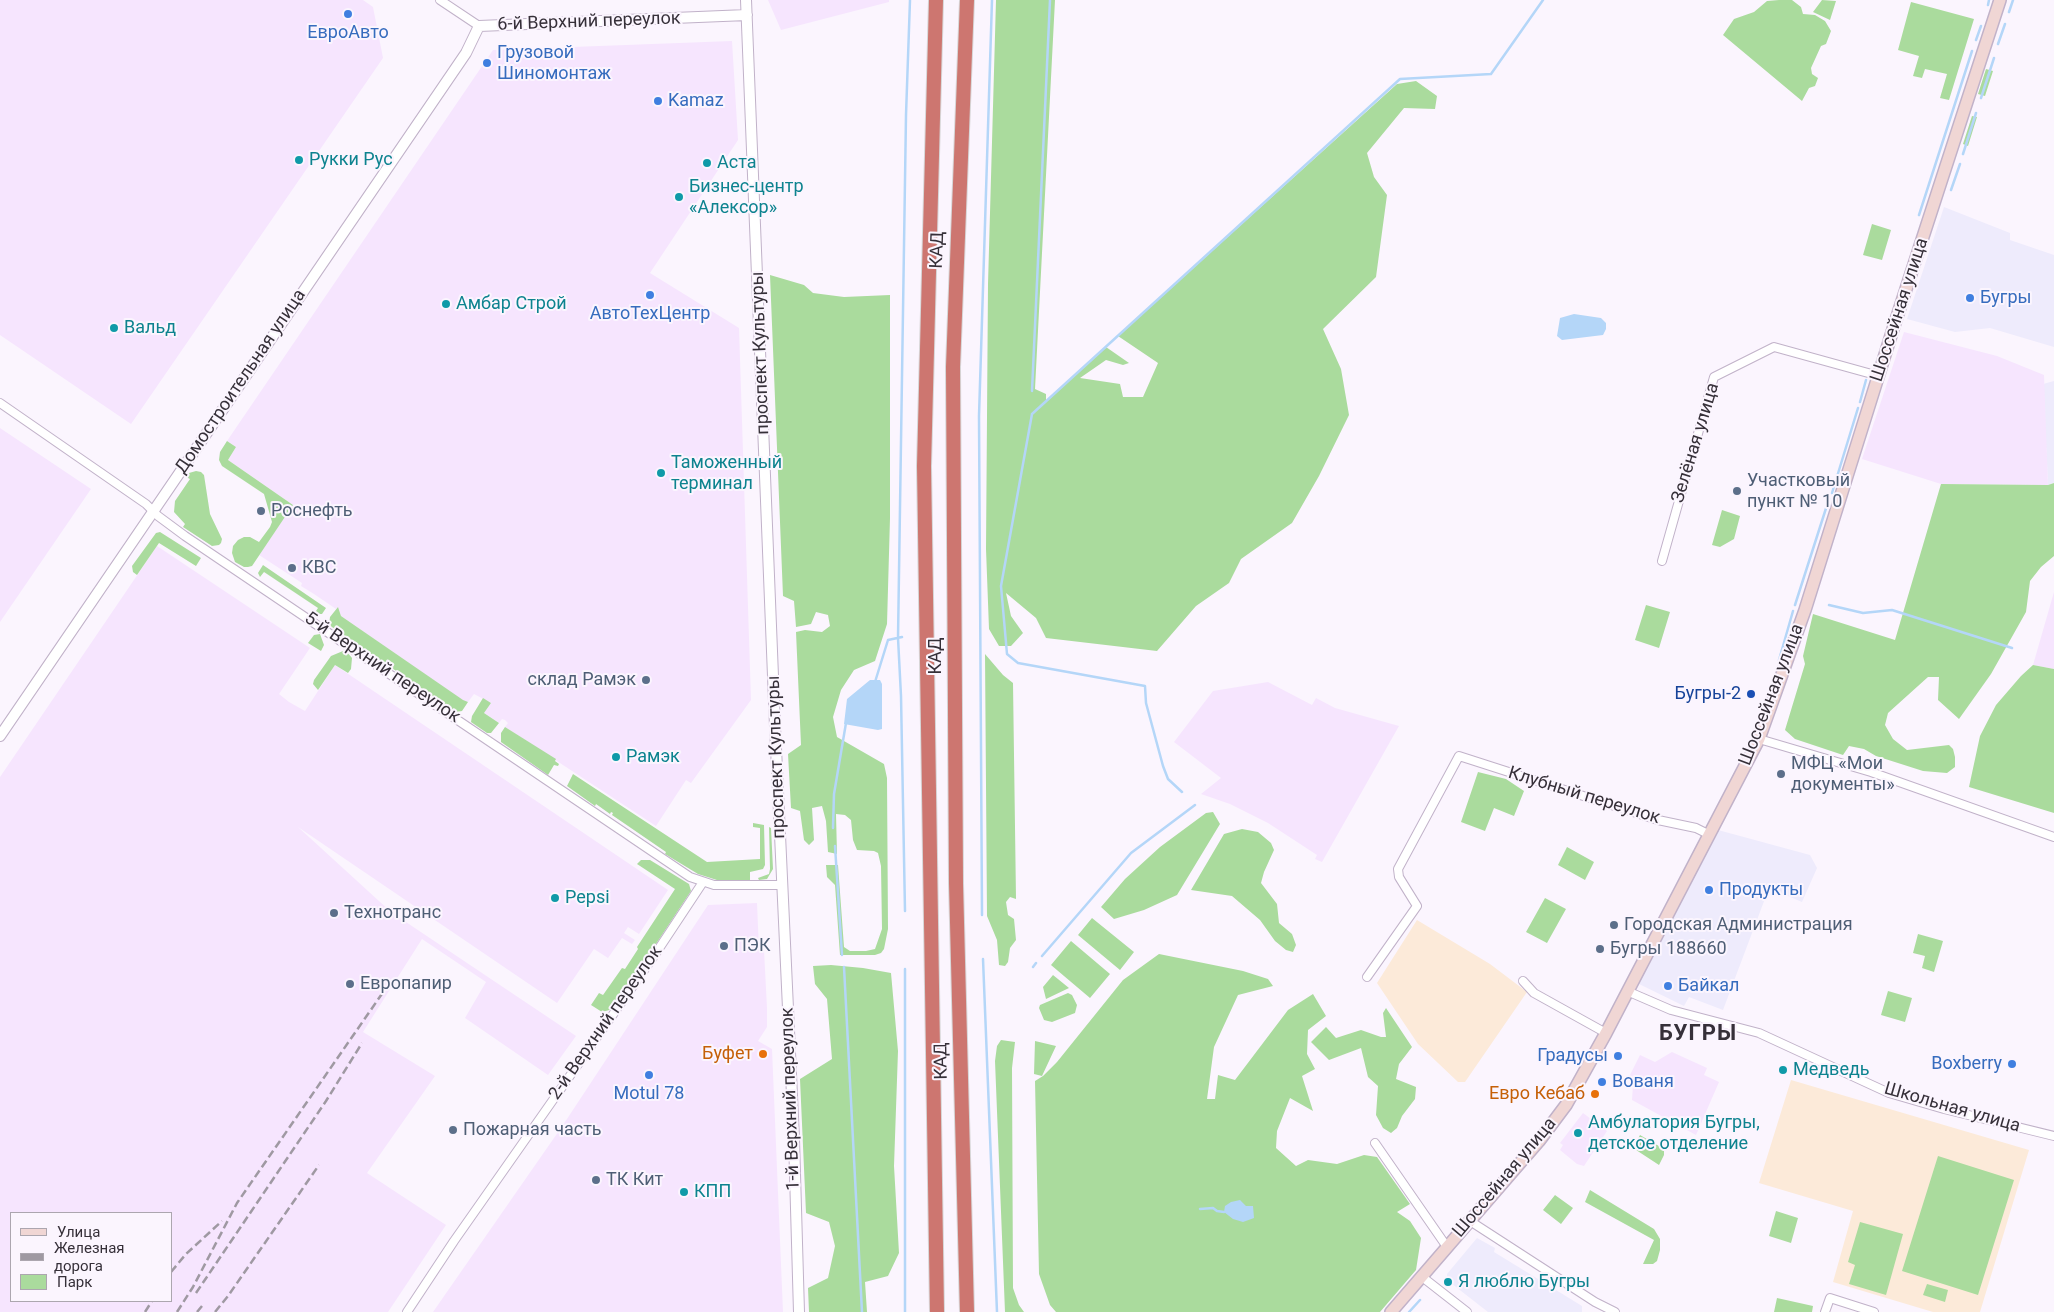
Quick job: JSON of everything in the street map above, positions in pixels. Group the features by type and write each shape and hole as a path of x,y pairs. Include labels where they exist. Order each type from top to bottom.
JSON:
{"highway":[{"name":"КАД","path":"936,0 925,357 924,486 936,1312"},
{"name":"КАД","path":"966,0 953,367 956,883 967,1312"}],"main road":[{"name":"Шоссейная улица","path":"1391,1312 1539,1141 1560,1113 1606,1033 1758,739 1805,610 1878,376 2000,0"}],"street":[{"name":"6-й Верхний переулок","path":"440,0 479,26 747,15"},
{"name":"проспект Культуры","path":"746,0 782,885"},
{"name":"Домостроительная улица","path":"0,736 466,53 479,26"},
{"name":"Зелёная улица","path":"1662,561 1714,377 1774,347 1878,376"},
{"name":"5-й Верхний переулок","path":"0,403 146,504 180,532 690,877 714,885 782,885"},
{"path":"1758,739 1871,772 2054,837"},
{"name":"Клубный переулок","path":"1367,977 1417,906 1399,877 1398,869 1458,756 1658,820 1696,828 1710,835"},
{"name":"2-й Верхний переулок","path":"407,1312 454,1241 703,882"},
{"name":"1-й Верхний переулок","path":"782,885 800,1312"},
{"path":"1523,981 1534,993 1606,1033"},
{"name":"Школьная улица","path":"1627,991 1671,1010 1759,1033 1889,1093 1944,1109 2054,1136"},
{"path":"1375,1143 1447,1247"},
{"path":"1470,1220 1595,1302 1615,1312"},
{"path":"1421,1276 1467,1312"},
{"path":"1826,1312 1830,1298 1874,1312"}],"shaded area":[{"path":"0,0 363,0 373,7 383,58 131,424 0,335"},
{"path":"768,0 889,0 889,2 781,30"},
{"path":"732,41 738,140 650,273 739,328 751,700 691,783 686,780 656,826 505,727 508,723 505,720 502,719 499,723 484,713 491,703 474,694 468,702 463,701 341,616 338,607 336,609 301,586 302,583 259,555 293,505 228,460 236,447 227,441 493,50"},
{"path":"1944,207 2010,233 2010,240 2054,255 2054,347 1990,328 1955,332 1907,319"},
{"path":"1904,332 1997,356 2044,375 2048,485 1941,484 1862,459"},
{"path":"2054,381 2054,483 2048,485 2043,384"},
{"path":"0,428 91,489 0,622"},
{"path":"157,546 310,648 279,694 289,702 305,711 335,665 668,890 639,934 628,927 624,933 635,940 632,944 622,938 608,958 594,949 557,1003 298,827 391,912 576,1036 548,1075 465,1018 486,982 422,939 363,1032 435,1076 367,1173 446,1225 388,1312 0,1312 0,777"},
{"path":"2054,592 2054,669 2033,665"},
{"path":"1268,682 1312,705 1316,698 1335,708 1399,726 1322,862 1315,859 1317,855 1268,823 1230,804 1201,794 1221,778 1174,742 1213,691"},
{"path":"1718,830 1810,855 1817,868 1802,902 1769,888 1723,1010 1689,997 1684,1006 1637,983"},
{"path":"757,903 759,950 764,950 767,1008 767,1027 758,1041 772,1049 783,1312 433,1312 563,1125 708,905"},
{"path":"1417,920 1490,964 1527,992 1465,1082 1458,1082 1418,1044 1377,983"},
{"path":"1672,1052 1707,1068 1704,1075 1719,1082 1696,1135 1632,1100 1635,1081 1629,1077 1640,1055 1655,1062"},
{"path":"1791,1080 2029,1150 1980,1312 1933,1312 1833,1282 1853,1211 1759,1183"},
{"path":"1583,1113 1607,1131 1584,1166 1577,1164 1560,1150 1563,1145 1560,1143"},
{"path":"1477,1238 1495,1248 1494,1252 1582,1306 1582,1312 1488,1312 1447,1280 1447,1274"}],"green space":[{"path":"996,0 1055,0 1035,389 1046,394 1046,402 1106,347 1129,363 1123,365 1106,360 1080,378 1120,384 1123,397 1143,397 1158,363 1118,336 1397,84 1416,81 1437,96 1435,109 1404,108 1367,153 1374,177 1387,195 1376,277 1323,329 1341,369 1349,415 1319,476 1292,523 1241,559 1229,583 1196,606 1157,651 1046,638 1036,618 1006,593 1011,616 1023,633 1011,646 999,646 989,629 986,549 988,284"},
{"path":"1792,0 1801,7 1803,14 1815,15 1825,21 1831,31 1826,44 1821,46 1811,68 1812,74 1818,78 1815,86 1809,88 1802,101 1723,35 1734,19 1754,12 1767,1"},
{"path":"1822,0 1836,1 1830,20 1813,12"},
{"path":"1911,2 1974,19 1949,100 1940,98 1947,74 1925,69 1922,78 1913,76 1919,56 1898,50"},
{"path":"1986,69 1993,71 1985,96 1978,94"},
{"path":"1972,116 1977,117 1968,146 1963,144"},
{"path":"1872,224 1891,230 1882,260 1863,255"},
{"path":"770,275 804,285 813,293 844,297 890,295 890,518 887,624 875,661 854,670 841,690 833,717 837,737 884,764 887,778 888,929 884,949 881,953 875,955 840,955 835,885 827,877 826,865 838,865 844,947 850,951 875,949 882,929 881,866 878,853 857,850 853,840 851,820 845,815 836,814 837,854 828,852 826,821 822,806 812,808 814,840 809,845 804,840 800,811 791,808 788,754 801,745 796,632 805,630 822,632 830,626 828,615 816,612 811,624 796,627 794,601 783,596"},
{"path":"227,441 236,447 228,460 293,505 252,566 248,567 235,562 232,553 233,546 244,537 250,537 259,542 272,522 264,494 222,466 219,460 220,452"},
{"path":"196,471 204,475 210,514 222,539 219,545 212,546 183,527 185,524 174,512 175,501 190,479 186,477 189,473"},
{"path":"2054,483 2054,556 2041,567 2030,581 2026,612 1991,674 1959,719 1938,700 1939,677 1928,677 1888,713 1885,725 1893,739 1907,750 1949,745 1953,749 1955,767 1947,773 1923,771 1876,756 1864,749 1849,746 1843,755 1795,739 1785,730 1805,664 1803,656 1813,614 1895,640 1941,484 2048,485"},
{"path":"1722,510 1740,516 1734,539 1720,547 1712,545"},
{"path":"160,532 201,558 196,566 159,543 137,575 133,572 132,566 156,533"},
{"path":"263,565 326,608 322,614 314,614 318,608 264,572 260,577 258,573"},
{"path":"1646,605 1670,612 1659,648 1635,640"},
{"path":"338,607 341,616 468,702 462,711 456,712 332,627 329,624 330,617"},
{"path":"320,634 324,645 321,651 308,643 314,635"},
{"path":"343,651 347,652 352,658 351,669 348,673 335,665 318,690 313,684 314,680 331,656"},
{"path":"985,654 1003,675 1013,683 1016,899 1010,897 1006,902 1008,915 1014,919 1016,940 1010,948 1008,962 1005,966 999,965 997,940 987,916"},
{"path":"2033,665 2054,669 2054,813 1969,787 1980,736 1996,705"},
{"path":"483,698 491,703 484,713 499,723 491,733 487,733 471,722 472,716"},
{"path":"505,727 556,759 555,761 559,764 558,766 554,765 548,775 501,742 501,733"},
{"path":"1478,772 1506,779 1524,791 1514,816 1494,808 1485,831 1461,822"},
{"path":"573,774 707,862 760,859 760,828 753,827 753,823 764,825 765,865 763,869 750,872 750,880 720,881 698,874 665,854 666,852 612,815 613,813 611,812 610,814 596,804 595,806 567,786"},
{"path":"1213,812 1220,824 1177,895 1144,910 1114,919 1101,907 1125,879 1160,847 1206,813"},
{"path":"769,827 771,828 773,869 767,879 759,880 758,878 769,874 770,869"},
{"path":"1242,829 1258,832 1271,843 1274,850 1261,883 1277,904 1279,923 1292,934 1296,945 1293,952 1286,950 1275,941 1260,920 1232,896 1191,890 1224,834"},
{"path":"1567,847 1594,862 1585,880 1558,865"},
{"path":"641,860 650,860 689,884 691,891 613,1009 602,1012 591,1005 599,993 603,995 622,968 625,969 675,889 637,864"},
{"path":"1545,898 1566,909 1547,943 1526,932"},
{"path":"1092,918 1134,952 1120,970 1078,935"},
{"path":"1918,934 1943,941 1934,972 1922,968 1925,956 1913,953"},
{"path":"1071,941 1110,974 1090,998 1051,965"},
{"path":"1159,954 1243,971 1268,979 1273,986 1238,995 1214,1047 1207,1099 1215,1099 1218,1075 1235,1080 1288,1010 1313,994 1326,1016 1308,1030 1307,1054 1315,1069 1302,1076 1313,1111 1290,1098 1277,1131 1276,1148 1296,1166 1308,1160 1337,1164 1364,1155 1377,1157 1410,1204 1397,1212 1410,1221 1421,1238 1416,1270 1380,1312 1056,1312 1050,1305 1039,1274 1035,1081 1057,1062 1123,980"},
{"path":"831,965 891,973 898,1051 894,1166 899,1253 888,1276 865,1282 867,1312 809,1312 808,1288 828,1278 835,1246 829,1222 806,1213 800,1079 832,1059 827,999 815,984 813,966"},
{"path":"1053,975 1069,988 1046,999 1043,987"},
{"path":"1888,991 1912,998 1905,1022 1881,1015"},
{"path":"1068,993 1072,995 1077,1005 1075,1013 1052,1022 1044,1020 1039,1008 1040,1005"},
{"path":"1386,1008 1412,1047 1399,1064 1396,1079 1416,1087 1415,1099 1402,1116 1397,1128 1391,1133 1383,1128 1376,1115 1378,1086 1368,1077 1361,1048 1329,1060 1311,1042 1326,1027 1336,1038 1361,1030 1386,1037 1383,1013"},
{"path":"1001,1040 1015,1042 1012,1068 1013,1288 1019,1305 1024,1312 1005,1312 995,1061 997,1046"},
{"path":"1035,1041 1056,1046 1042,1076 1034,1074"},
{"path":"1640,1135 1664,1149 1664,1155 1659,1165 1633,1148"},
{"path":"1938,1156 2014,1180 1978,1295 1902,1271"},
{"path":"1590,1190 1654,1229 1660,1239 1657,1261 1653,1264 1643,1264 1654,1240 1585,1202"},
{"path":"1555,1195 1573,1208 1561,1224 1543,1210"},
{"path":"1776,1211 1798,1218 1791,1243 1769,1236"},
{"path":"1860,1222 1903,1234 1886,1295 1849,1284 1855,1265 1848,1262"},
{"path":"1927,1284 1948,1290 1945,1302 1923,1295"},
{"path":"1777,1298 1813,1306 1812,1312 1774,1312"}],"water":[{"path":"1574,314 1601,318 1606,323 1603,335 1562,340 1557,336 1560,318"},
{"path":"870,680 880,680 882,684 882,729 878,730 844,724 847,699"},
{"path":"1240,1200 1246,1206 1253,1206 1254,1218 1243,1222 1233,1219 1224,1212 1225,1206"}],"waterway":[{"path":"905,911 901,696 898,638 906,115 910,0"},
{"path":"982,915 979,416 992,0"},
{"path":"1032,391 1050,0"},
{"path":"1182,792 1168,779 1163,766 1146,703 1145,686 1018,663 1007,654 1001,586 1032,414 1400,79 1491,74 1543,0"},
{"path":"1988,5 1989,0"},
{"path":"2009,12 2013,0"},
{"path":"1998,44 2005,24"},
{"path":"1976,40 1981,26"},
{"path":"1919,215 1972,51"},
{"path":"1981,98 1994,58"},
{"path":"1963,154 1976,113"},
{"path":"1951,190 1960,164"},
{"path":"1860,402 1866,380"},
{"path":"1832,493 1858,408"},
{"path":"1795,605 1829,499"},
{"path":"1829,605 1863,613 1892,610 2012,648"},
{"path":"1779,660 1793,611"},
{"path":"875,682 888,640 902,637"},
{"path":"833,828 834,794 846,723"},
{"path":"1042,956 1131,853 1195,805"},
{"path":"835,846 842,955"},
{"path":"983,959 997,1312"},
{"path":"1033,967 1036,963"},
{"path":"844,967 862,1312"},
{"path":"905,969 905,1312"},
{"path":"1200,1209 1213,1208 1224,1212"},
{"path":"1409,1312 1420,1300"}],"railway":[{"path":"177,1312 193,1287 237,1203 386,988"},
{"path":"196,1293 326,1101 362,1043"},
{"path":"215,1312 319,1165"},
{"path":"172,1271 186,1254 222,1221"},
{"path":"145,1312 151,1302"},
{"path":"197,1312 202,1306"}],"place":[{"name":"ЕвроАвто","path":"348,14"},
{"name":"Грузовой Шиномонтаж","path":"487,63"},
{"name":"Kamaz","path":"658,101"},
{"name":"Рукки Рус","path":"299,160"},
{"name":"Аста","path":"707,163"},
{"name":"Бизнес-центр «Алексор»","path":"679,197"},
{"name":"АвтоТехЦентр","path":"650,295"},
{"name":"Бугры","path":"1970,298"},
{"name":"Амбар Строй","path":"446,304"},
{"name":"Вальд","path":"114,328"},
{"name":"Таможенный терминал","path":"661,473"},
{"name":"Участковый пункт № 10","path":"1737,491"},
{"name":"Роснефть","path":"261,511"},
{"name":"КВС","path":"292,568"},
{"name":"склад Рамэк","path":"646,680"},
{"name":"Бугры-2","path":"1751,694"},
{"name":"Рамэк","path":"616,757"},
{"name":"МФЦ «Мои документы»","path":"1781,774"},
{"name":"Продукты","path":"1709,890"},
{"name":"Pepsi","path":"555,898"},
{"name":"Технотранс","path":"334,913"},
{"name":"Городская Администрация","path":"1614,925"},
{"name":"ПЭК","path":"724,946"},
{"name":"Бугры 188660","path":"1600,949"},
{"name":"Европапир","path":"350,984"},
{"name":"Байкал","path":"1668,986"},
{"name":"Буфет","path":"763,1054"},
{"name":"Градусы","path":"1618,1056"},
{"name":"Boxberry","path":"2012,1064"},
{"name":"Медведь","path":"1783,1070"},
{"name":"Motul 78","path":"649,1075"},
{"name":"Вованя","path":"1602,1082"},
{"name":"Евро Кебаб","path":"1595,1094"},
{"name":"Пожарная часть","path":"453,1130"},
{"name":"Амбулатория Бугры, детское отделение","path":"1578,1133"},
{"name":"ТК Кит","path":"596,1180"},
{"name":"КПП","path":"684,1192"},
{"name":"Я люблю Бугры","path":"1448,1282"}],"district":[{"name":"БУГРЫ","path":"1698,1034"}]}
